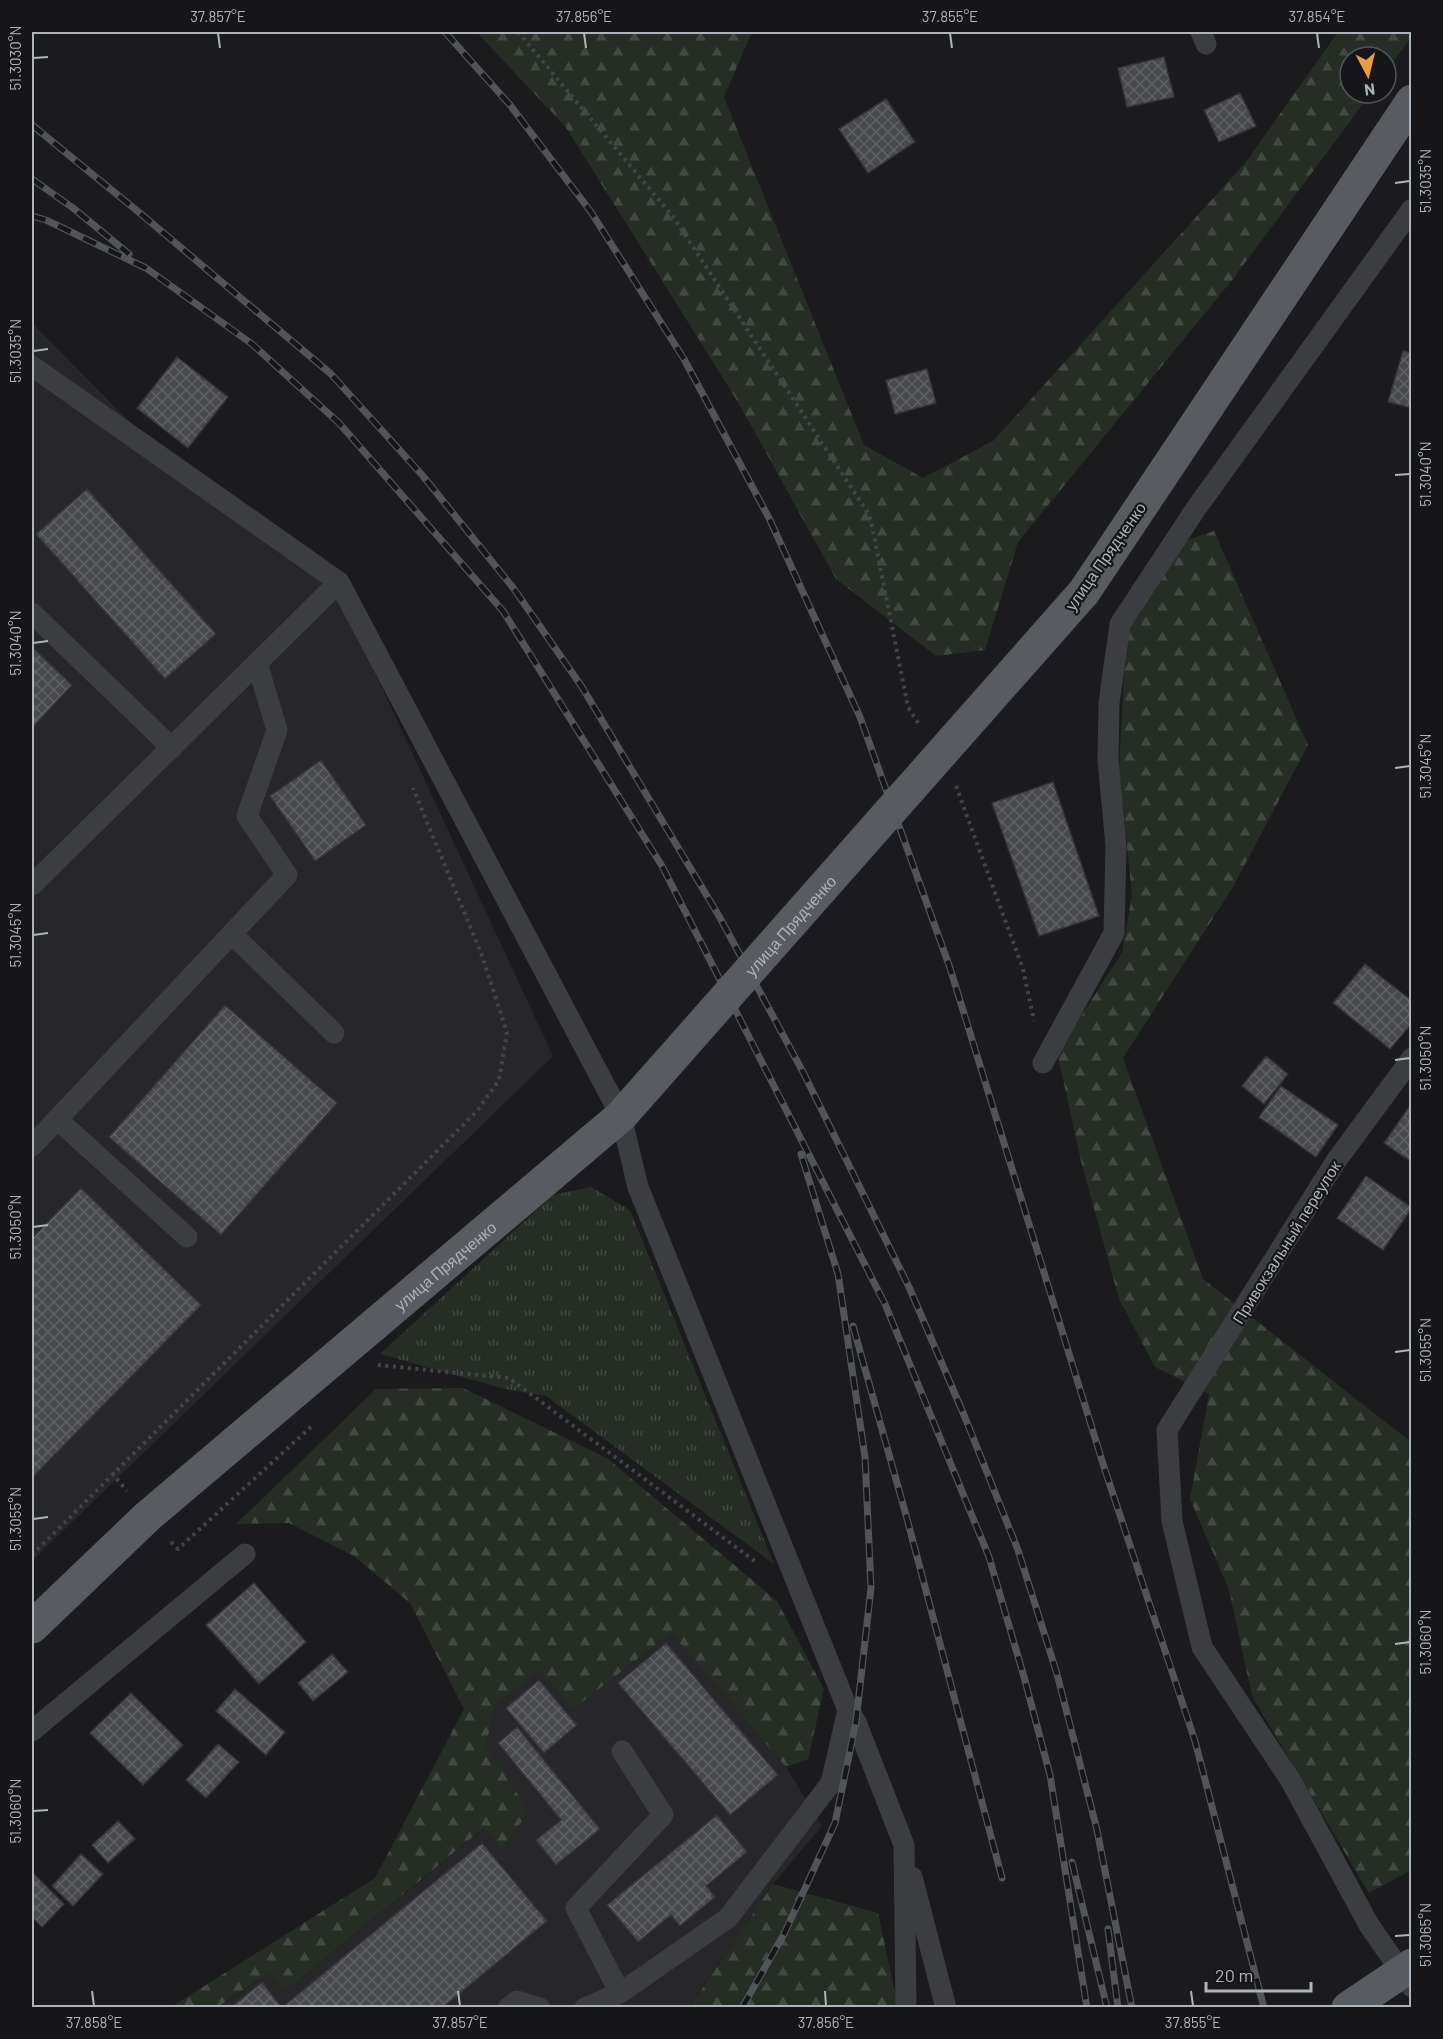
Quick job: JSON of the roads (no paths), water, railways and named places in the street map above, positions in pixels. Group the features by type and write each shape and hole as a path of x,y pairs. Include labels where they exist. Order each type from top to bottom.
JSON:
{"main road":[{"name":"улица Прядченко","path":"32,1627 148,1516 621,1116 1084,592 1412,101"},
{"path":"1348,2007 1412,1965"}],"lane":[{"path":"1043,1063 1114,933 1116,846 1108,760 1108,703 1120,624 1195,510 1412,208"},
{"path":"32,366 339,582 621,1116 638,1187 904,1845 946,2007"},
{"path":"32,885 339,582"},
{"path":"32,613 172,748"},
{"path":"32,1146 287,875 247,816 277,730 257,663"},
{"path":"232,934 334,1033"},
{"name":"Привокзальный переулок","path":"1412,1058 1336,1161 1167,1430 1172,1521 1202,1647 1291,1781 1369,1925 1412,1987"},
{"path":"57,1119 187,1237"},
{"path":"32,1731 245,1554"},
{"path":"585,2007 620,1993 728,1918 831,1783 848,1710"},
{"path":"620,1993 576,1908 663,1815 622,1751"},
{"path":"904,1845 906,2007"},
{"path":"508,2007 518,2001 540,2007"}],"railway":[{"path":"445,32 510,105 591,212 684,359 769,518 860,717 950,968 1104,1467 1195,1741 1264,2008"},
{"path":"32,125 331,374 423,476 514,589 582,687 719,916 803,1072 909,1287 964,1415 1018,1550 1057,1674 1097,1830 1132,2008"},
{"path":"32,179 73,208 129,254"},
{"path":"32,216 46,220 146,268 252,344 339,423 503,611 662,866 885,1304 989,1557 1050,1775 1087,2008"},
{"path":"742,2008 784,1934 835,1823 856,1722 871,1588 865,1457 838,1274 801,1154"},
{"path":"853,1326 906,1515 1002,1878"},
{"path":"1072,1862 1107,2008"},
{"path":"1108,1929 1118,2008"}]}
